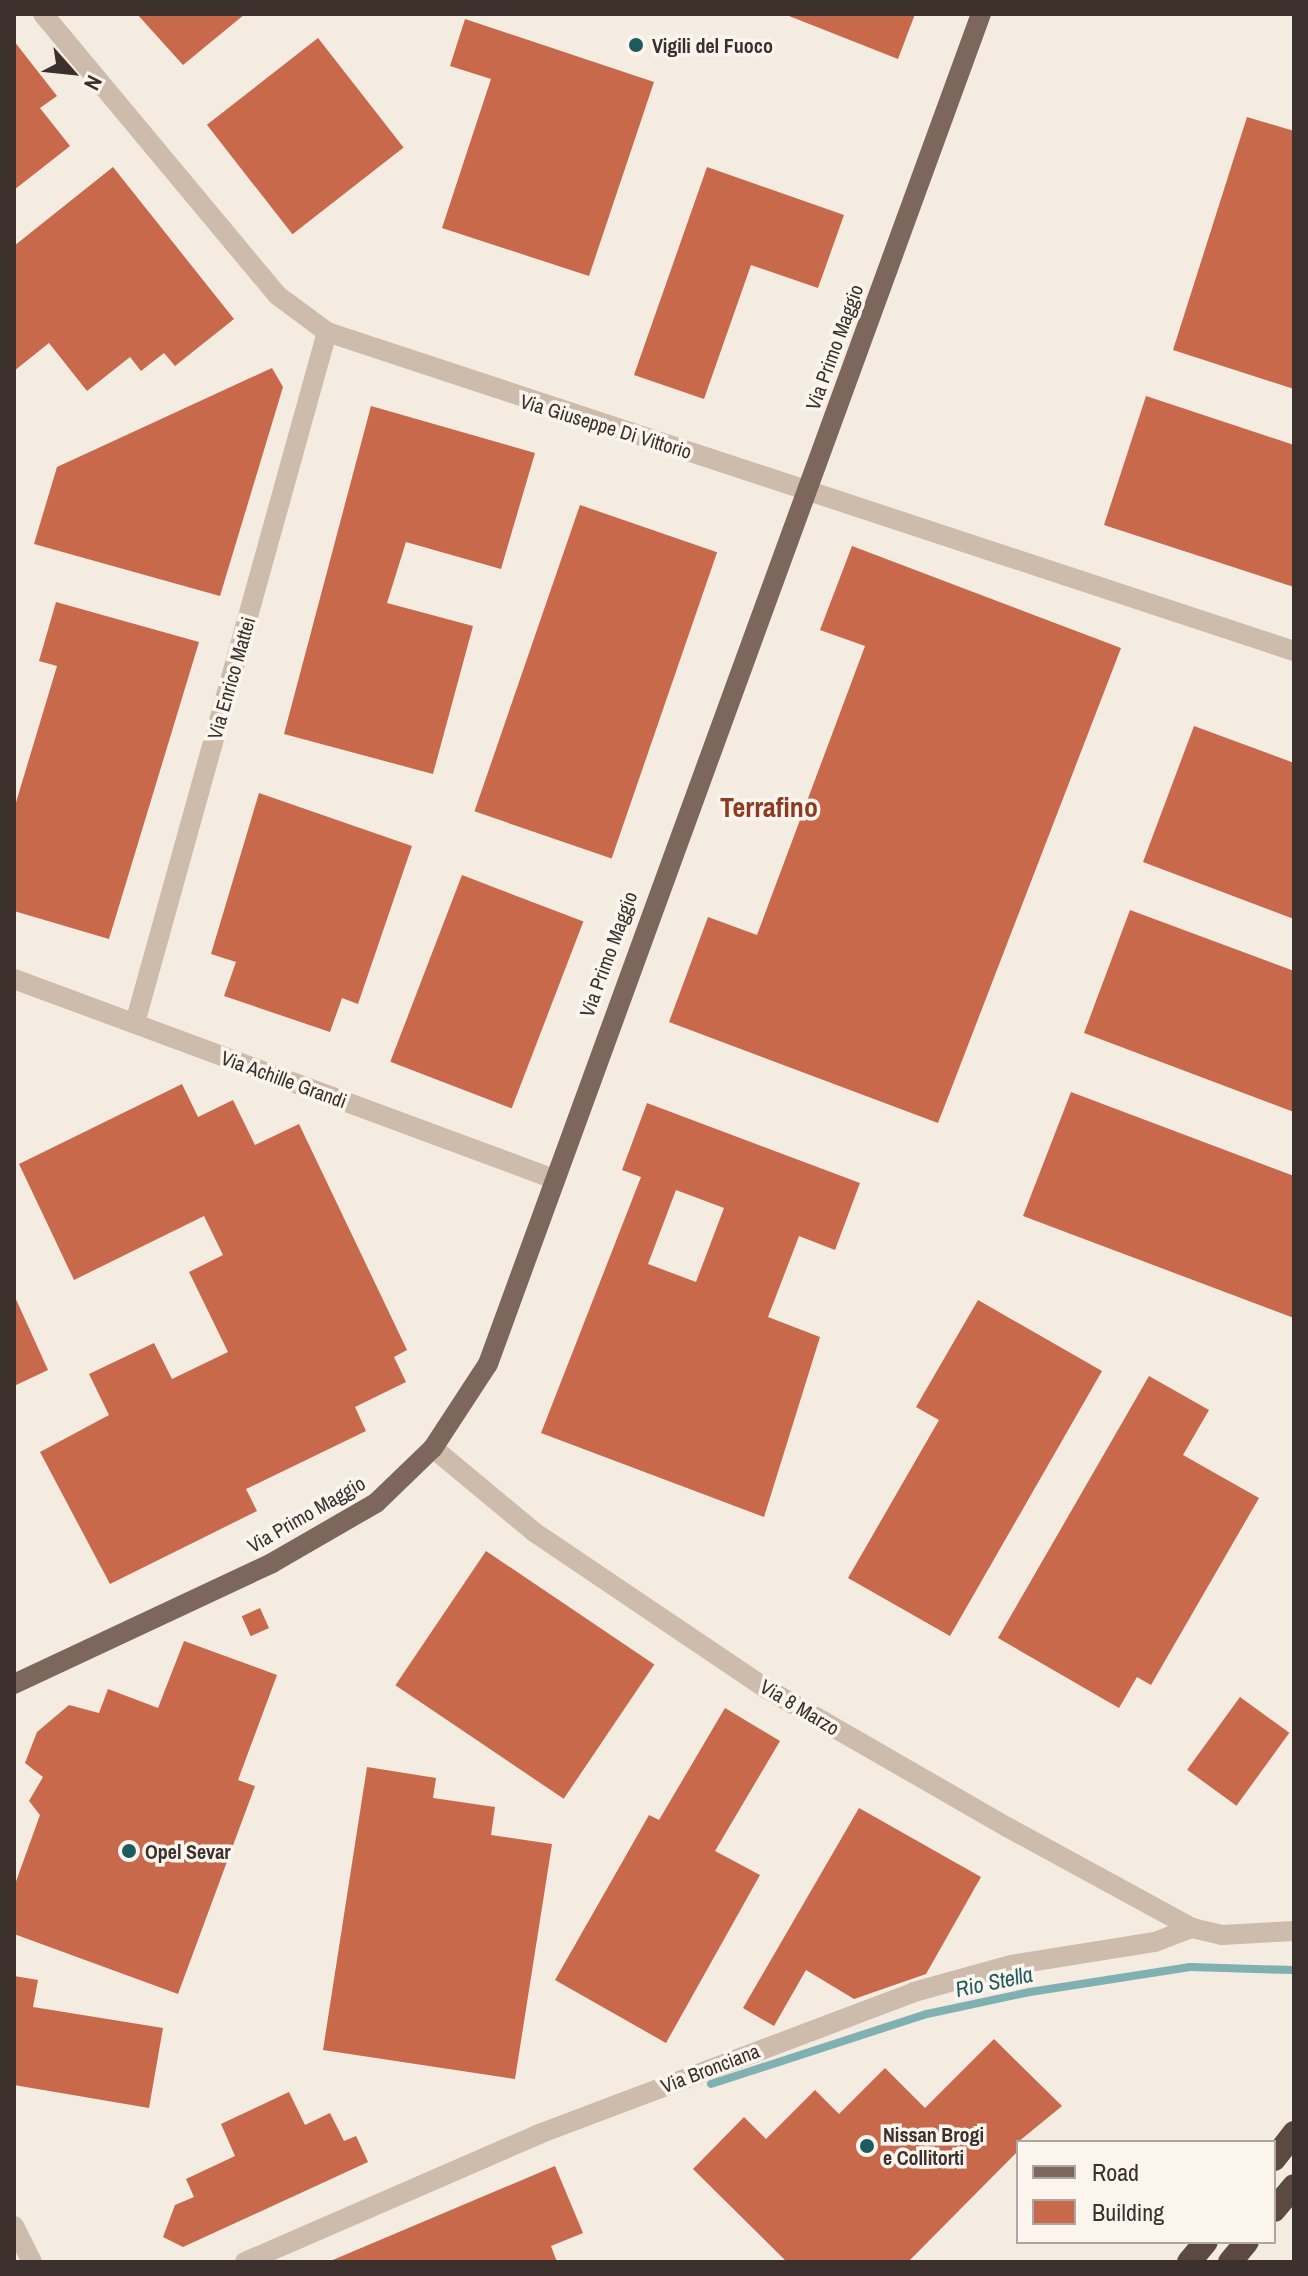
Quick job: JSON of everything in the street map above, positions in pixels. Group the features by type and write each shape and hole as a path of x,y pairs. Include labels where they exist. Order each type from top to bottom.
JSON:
{"highway":[{"path":"1276,2156 1294,2133"},
{"path":"1276,2208 1294,2186"},
{"path":"1189,2262 1204,2244"},
{"path":"1230,2262 1245,2244"}],"main road":[{"name":"Via Primo Maggio","path":"14,1684 320,1538 385,1496 433,1448 488,1364 981,14"}],"street":[{"name":"Via Giuseppe Di Vittorio","path":"43,14 277,295 327,332 1294,651"},
{"name":"Via Enrico Mattei","path":"135,1023 327,332"},
{"name":"Via Achille Grandi","path":"14,979 554,1179"},
{"name":"Via 8 Marzo","path":"433,1448 534,1532 767,1689 1192,1928"},
{"path":"1192,1928 1222,1935 1294,1931"},
{"name":"Via Bronciana","path":"245,2262 539,2134 914,1992 1192,1928"},
{"path":"14,2226 32,2262"}],"building":[{"path":"137,14 245,14 183,65"},
{"path":"784,14 915,14 898,59"},
{"path":"465,19 654,82 589,276 442,228 491,79 450,66"},
{"path":"318,38 404,148 292,234 207,125"},
{"path":"14,41 57,96 40,108 70,146 14,190"},
{"path":"1247,117 1294,131 1294,389 1173,350"},
{"path":"113,167 234,319 175,366 164,353 141,371 130,357 87,391 49,343 14,371 14,246"},
{"path":"707,167 844,215 818,288 751,265 704,399 634,375"},
{"path":"272,368 283,387 220,596 34,544 57,467"},
{"path":"1146,396 1294,445 1294,587 1104,525"},
{"path":"371,406 535,453 501,569 406,542 387,603 473,626 433,774 284,734"},
{"path":"580,505 717,552 612,859 475,811"},
{"path":"852,546 1121,648 938,1123 669,1022 708,917 757,935 865,646 820,630"},
{"path":"56,602 199,642 109,939 14,911 14,809 57,666 39,661"},
{"path":"1194,726 1294,763 1294,919 1143,862"},
{"path":"259,793 412,846 358,1004 342,998 330,1032 224,996 236,962 211,954"},
{"path":"462,875 583,922 512,1108 390,1062"},
{"path":"1130,910 1294,971 1294,1112 1084,1033"},
{"path":"182,1084 198,1117 233,1100 255,1145 299,1124 407,1350 394,1357 406,1382 355,1407 366,1431 246,1489 257,1511 110,1584 40,1452 109,1415 89,1374 154,1343 172,1379 228,1352 189,1272 223,1255 204,1216 74,1280 19,1164"},
{"path":"1071,1092 1294,1176 1294,1318 1023,1216"},
{"path":"647,1103 860,1183 835,1250 799,1236 768,1317 820,1337 764,1517 541,1433 641,1177 622,1170","holes":["676,1190 724,1208 696,1282 648,1264"]},
{"path":"14,1295 48,1370 14,1386"},
{"path":"978,1300 1102,1371 950,1636 848,1578 939,1420 916,1407"},
{"path":"1149,1376 1209,1410 1183,1455 1259,1498 1151,1685 1137,1677 1119,1708 998,1638"},
{"path":"486,1551 654,1665 564,1799 395,1685"},
{"path":"260,1608 269,1628 251,1636 242,1616"},
{"name":"Opel Sevar","path":"184,1641 277,1675 238,1780 255,1786 178,1994 14,1934 14,1887 40,1815 29,1801 43,1777 25,1763 37,1732 69,1705 99,1713 108,1689 158,1708"},
{"path":"1240,1697 1289,1733 1236,1806 1187,1770"},
{"path":"725,1708 780,1741 715,1851 760,1875 666,2043 555,1980 649,1815 659,1820"},
{"path":"367,1767 436,1778 433,1798 495,1807 491,1835 552,1844 515,2079 323,2050"},
{"path":"859,1808 981,1877 926,1974 854,1999 806,1970 774,2026 743,2008"},
{"path":"14,1976 38,1980 33,2007 163,2028 149,2108 14,2085"},
{"name":"Nissan Brogi e Collitorti","path":"994,2039 1062,2106 1020,2140 1016,2140 1016,2153 908,2262 787,2262 693,2169 744,2117 766,2139 815,2090 839,2114 885,2068 925,2108"},
{"path":"289,2092 305,2125 330,2113 344,2141 356,2136 368,2162 183,2247 163,2237 175,2205 194,2197 186,2179 235,2156 221,2124"},
{"path":"555,2166 583,2233 551,2246 557,2262 328,2262"}],"waterway":[{"name":"Rio Stella","path":"711,2084 927,2014 1030,1992 1190,1967 1294,1970"}],"place":[{"name":"Vigili del Fuoco","path":"636,45"},
{"name":"Opel Sevar","path":"129,1851"},
{"name":"Nissan Brogi e Collitorti","path":"867,2146"}],"district":[{"name":"Terrafino","path":"769,807"}]}
